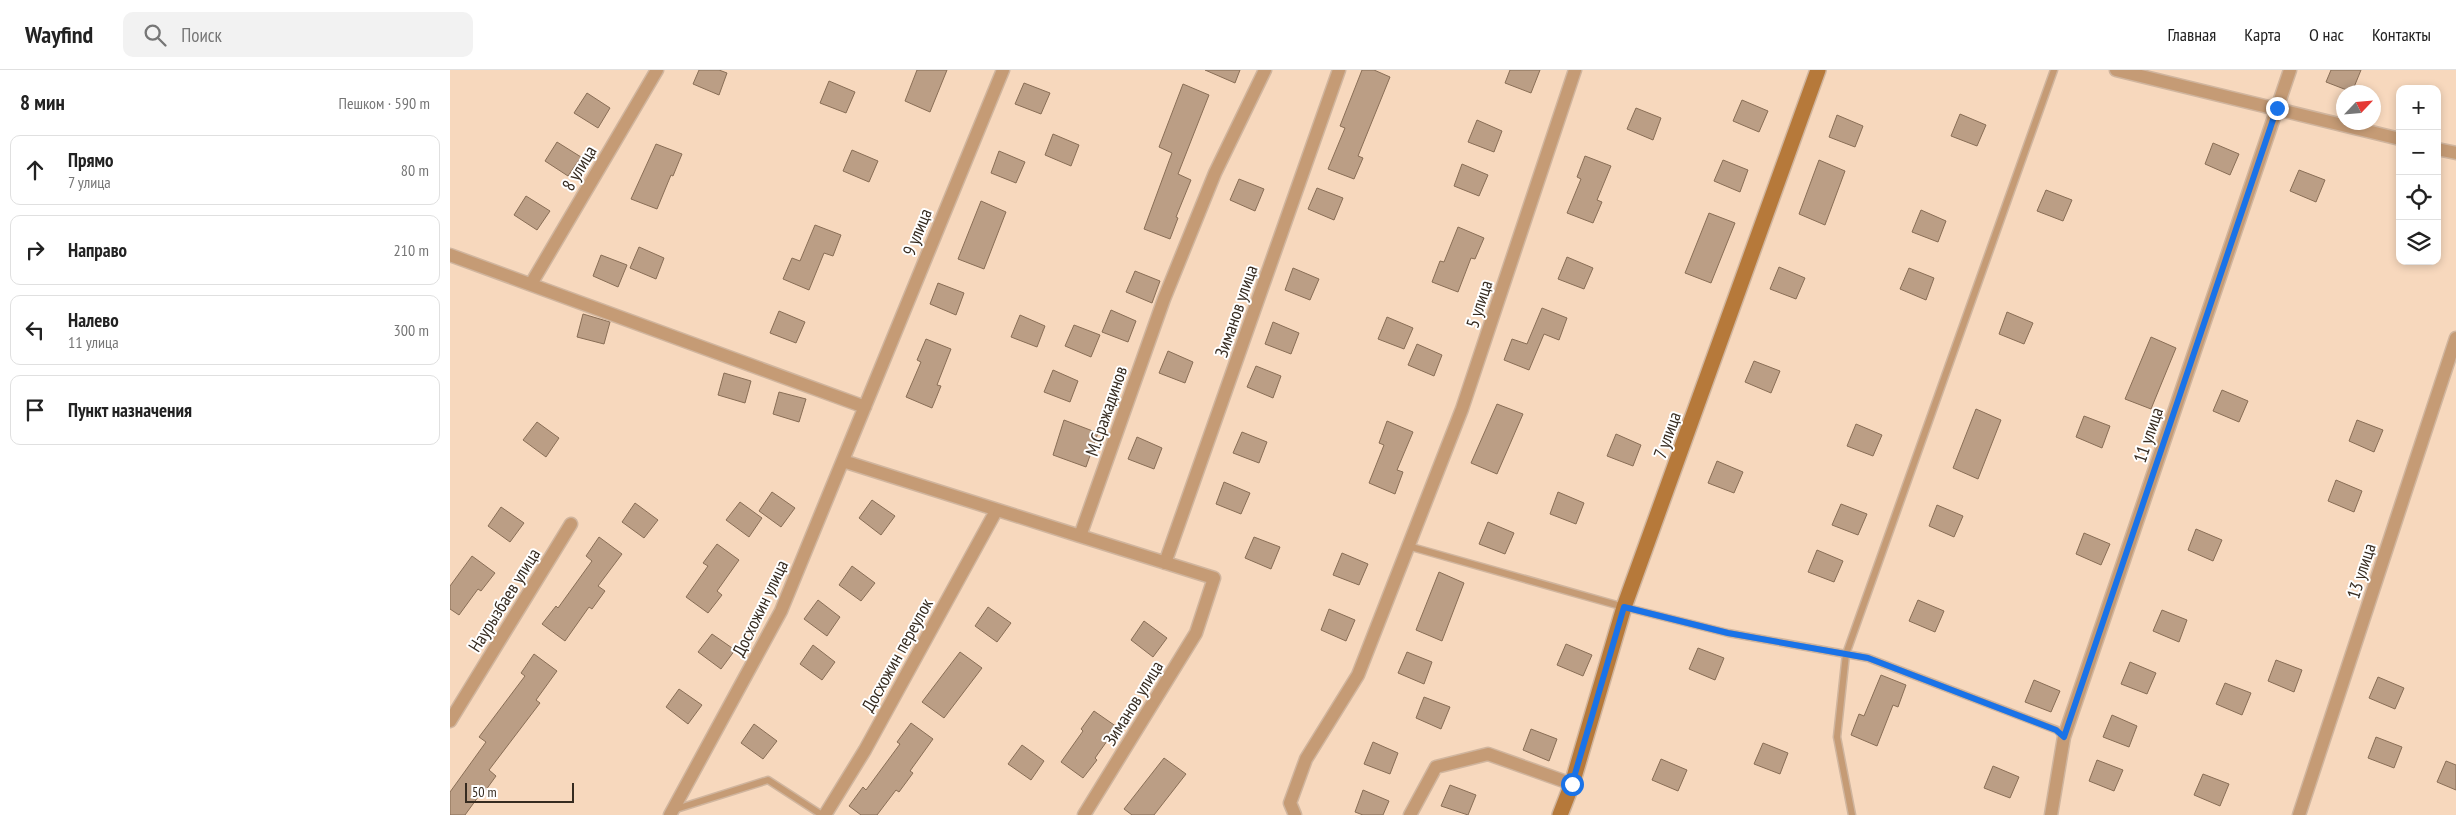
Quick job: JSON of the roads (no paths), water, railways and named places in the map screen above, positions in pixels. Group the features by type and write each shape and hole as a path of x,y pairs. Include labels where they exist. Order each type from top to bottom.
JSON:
{"street":[{"name":"8 улица","path":"531,284 657,70"},
{"name":"9 улица","path":"865,407 1002,70"},
{"name":"М.Сражадинов","path":"1080,536 1164,299 1215,173 1265,70"},
{"name":"Зиманов улица","path":"1084,815 1196,633 1214,578 1165,563 1339,70"},
{"name":"5 улица","path":"1295,815 1290,803 1306,759 1358,675 1462,410 1575,70"},
{"name":"7 улица","path":"1560,815 1572,784 1624,607 1818,70"},
{"path":"2116,70 2396,138"},
{"name":"11 улица","path":"2051,815 2064,737 2290,70"},
{"path":"2441,150 2456,153"},
{"path":"450,255 865,407"},
{"name":"13 улица","path":"2299,815 2456,338"},
{"name":"Досхожин улица","path":"671,813 781,611 865,407"},
{"path":"843,461 1165,563"},
{"name":"Досхожин переулок","path":"823,815 865,750 996,511"},
{"name":"Наурызбаев улица","path":"450,721 572,524"},
{"path":"1410,815 1436,767 1488,754 1572,784"}],"lane":[{"path":"1852,815 1837,737 1846,654 2054,70"},
{"path":"1408,546 1624,607 1728,633 1868,658 2056,730 2064,737"},
{"path":"671,813 768,780 823,815"}]}
